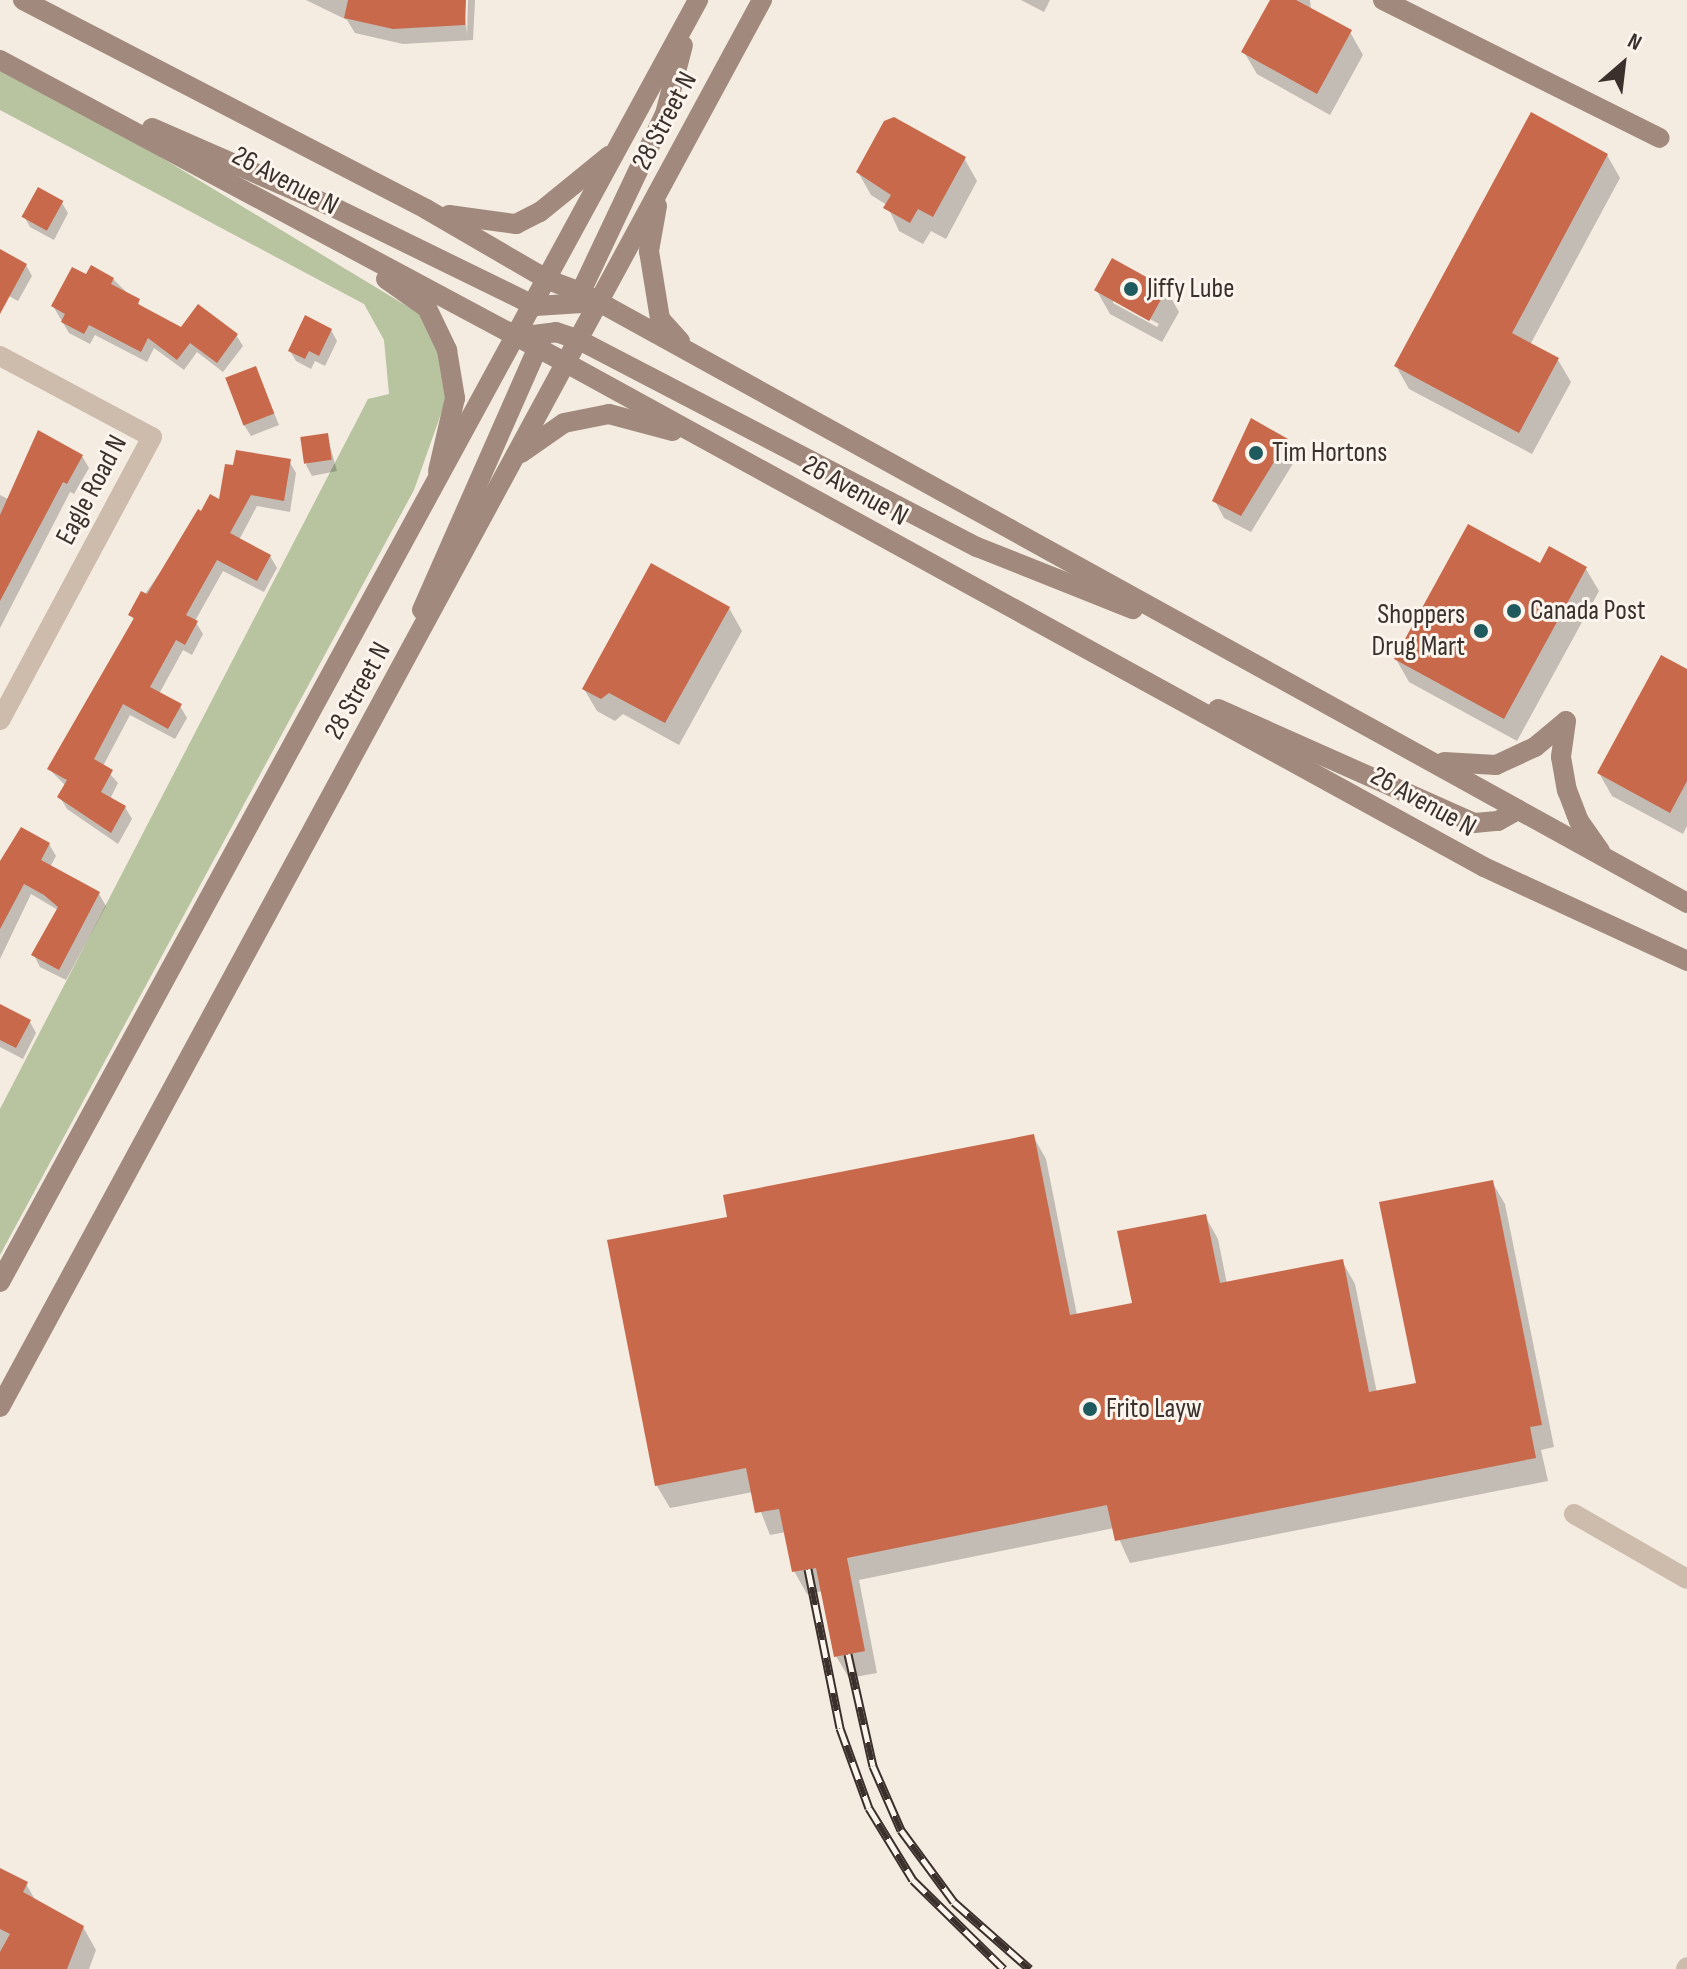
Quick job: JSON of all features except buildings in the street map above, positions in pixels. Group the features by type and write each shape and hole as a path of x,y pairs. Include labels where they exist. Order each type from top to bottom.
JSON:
{"main road":[{"name":"26 Avenue N","path":"23,0 426,209 576,299 599,302 1687,903"},
{"name":"28 Street N","path":"574,338 599,302 762,0"},
{"path":"1383,0 1660,138"},
{"path":"568,364 574,338 576,299 665,114 694,9"},
{"name":"28 Street N","path":"548,280 694,9"},
{"name":"26 Avenue N","path":"8,64 517,337 542,341 568,364 1496,874 1687,961"},
{"path":"8,64 333,207 542,307 576,299"},
{"path":"426,209 484,223 516,224 540,212 618,148"},
{"path":"660,190 649,251 660,319 691,353"},
{"path":"318,230 427,308 447,350 455,398 431,498"},
{"path":"388,696 456,524 542,341 542,307 548,280"},
{"name":"28 Street N","path":"0,1282 517,337 542,307"},
{"path":"542,341 574,338 977,547 1209,639"},
{"name":"28 Street N","path":"0,1407 568,364"},
{"path":"518,455 564,423 609,414 703,439"},
{"path":"1103,659 1474,823 1498,821 1518,810"},
{"path":"1426,759 1468,766 1496,765 1535,747 1566,721 1561,757 1567,790 1579,821 1605,857"}],"street":[{"name":"Eagle Road N","path":"0,356 152,437 0,720"},
{"path":"1574,1514 1687,1579"}],"green space":[{"path":"0,60 420,314 442,361 447,397 414,490 0,1255 0,1109 368,399 389,394 384,340 364,304 0,110"}],"railway":[{"path":"808,1569 840,1728 869,1808 913,1880 1004,1969"},
{"path":"848,1654 873,1766 901,1830 954,1902 1030,1969"}],"place":[{"name":"Jiffy Lube","path":"1131,289"},
{"name":"Tim Hortons","path":"1256,453"},
{"name":"Canada Post","path":"1514,611"},
{"name":"Shoppers Drug Mart","path":"1481,631"},
{"name":"Frito Layw","path":"1090,1409"}]}
